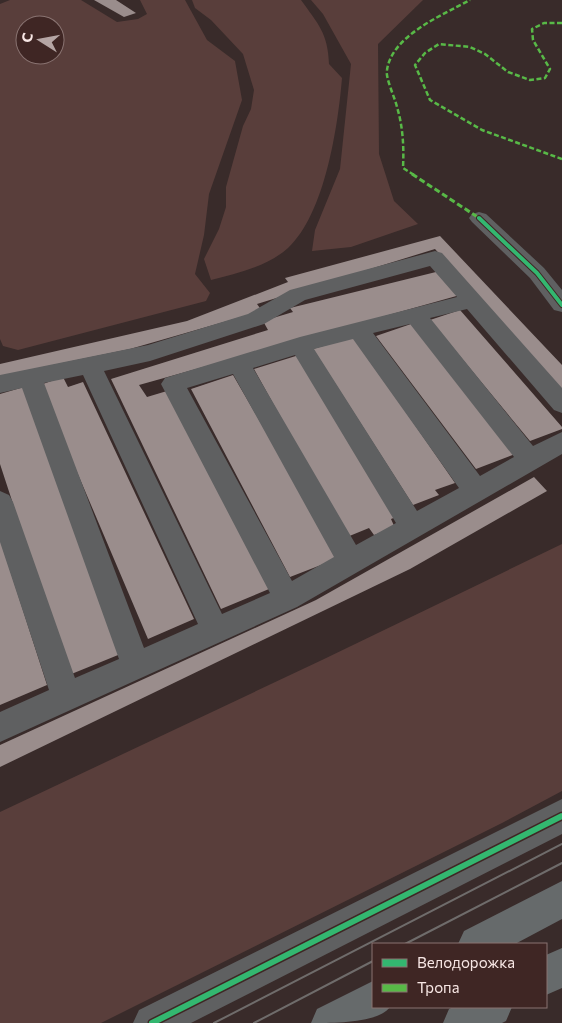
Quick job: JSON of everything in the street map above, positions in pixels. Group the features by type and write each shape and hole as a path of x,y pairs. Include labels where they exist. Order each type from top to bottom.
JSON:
{"main road":[{"path":"479,943 562,899"},
{"path":"547,975 562,967"},
{"path":"331,1023 372,1001"},
{"path":"463,1023 490,1008"}],"street":[{"path":"480,218 537,273 562,305"},
{"path":"0,384 150,353 256,319 298,295 436,258 562,404"},
{"path":"415,315 530,460"},
{"path":"360,330 476,491"},
{"path":"300,346 413,527"},
{"path":"240,364 351,562"},
{"path":"90,365 215,630"},
{"path":"30,378 136,665"},
{"path":"0,726 286,598 562,442"},
{"path":"0,502 66,696"},
{"path":"152,1023 562,816"}],"lane":[{"path":"286,598 173,384 300,346 472,300"}],"shaded area":[{"path":"10,0 81,0 117,22 138,19 147,14 140,0 185,0 207,40 235,61 242,100 209,194 204,235 195,274 210,293 206,301 18,350 3,346 0,339 0,4"},
{"path":"192,0 301,0 321,29 327,44 329,64 342,78 333,144 327,168 320,192 301,233 288,248 271,260 241,272 211,280 204,259 219,229 226,207 226,187 243,126 251,109 254,90 243,54 211,20 195,8"},
{"path":"311,0 423,0 378,44 379,154 394,201 418,224 351,247 312,251 315,230 340,169 351,64 323,14"},
{"path":"562,544 562,791 502,823 101,1023 0,1023 0,812"}],"building":[{"path":"94,0 116,0 136,13 124,17"},
{"path":"440,236 562,365 562,390 435,249 257,304 262,311 130,349 0,376 0,364 187,321 288,282 285,278"},
{"path":"440,271 460,295 139,385 147,397 167,391 269,589 221,609 111,379 268,330 263,321 293,312 290,308"},
{"path":"460,310 562,429 530,441 430,320"},
{"path":"411,324 515,454 476,469 376,336"},
{"path":"354,337 455,483 435,490 439,495 413,505 313,349"},
{"path":"299,355 396,517 391,519 395,528 374,535 369,528 347,537 254,369"},
{"path":"233,375 339,558 290,577 191,389"},
{"path":"63,377 68,387 83,382 194,619 148,639 40,385"},
{"path":"24,387 123,653 69,675 0,464 0,394"},
{"path":"534,477 547,491 410,569 0,767 0,745 316,600"},
{"path":"0,539 47,685 0,705"}],"tram line":[{"path":"214,1023 562,844"},
{"path":"407,943 562,863"},
{"path":"254,1023 372,962"}],"marked path":[{"path":"470,0 415,30 393,53 386,71 400,119 404,155 403,168 479,218"},
{"path":"562,23 544,23 532,29 533,40 550,69 545,78 530,80 508,72 485,54 470,47 439,44 425,53 415,65 430,100 482,130 562,159"}],"cycle path":[{"path":"479,218 537,273 562,305"},
{"path":"152,1023 562,816"}]}
